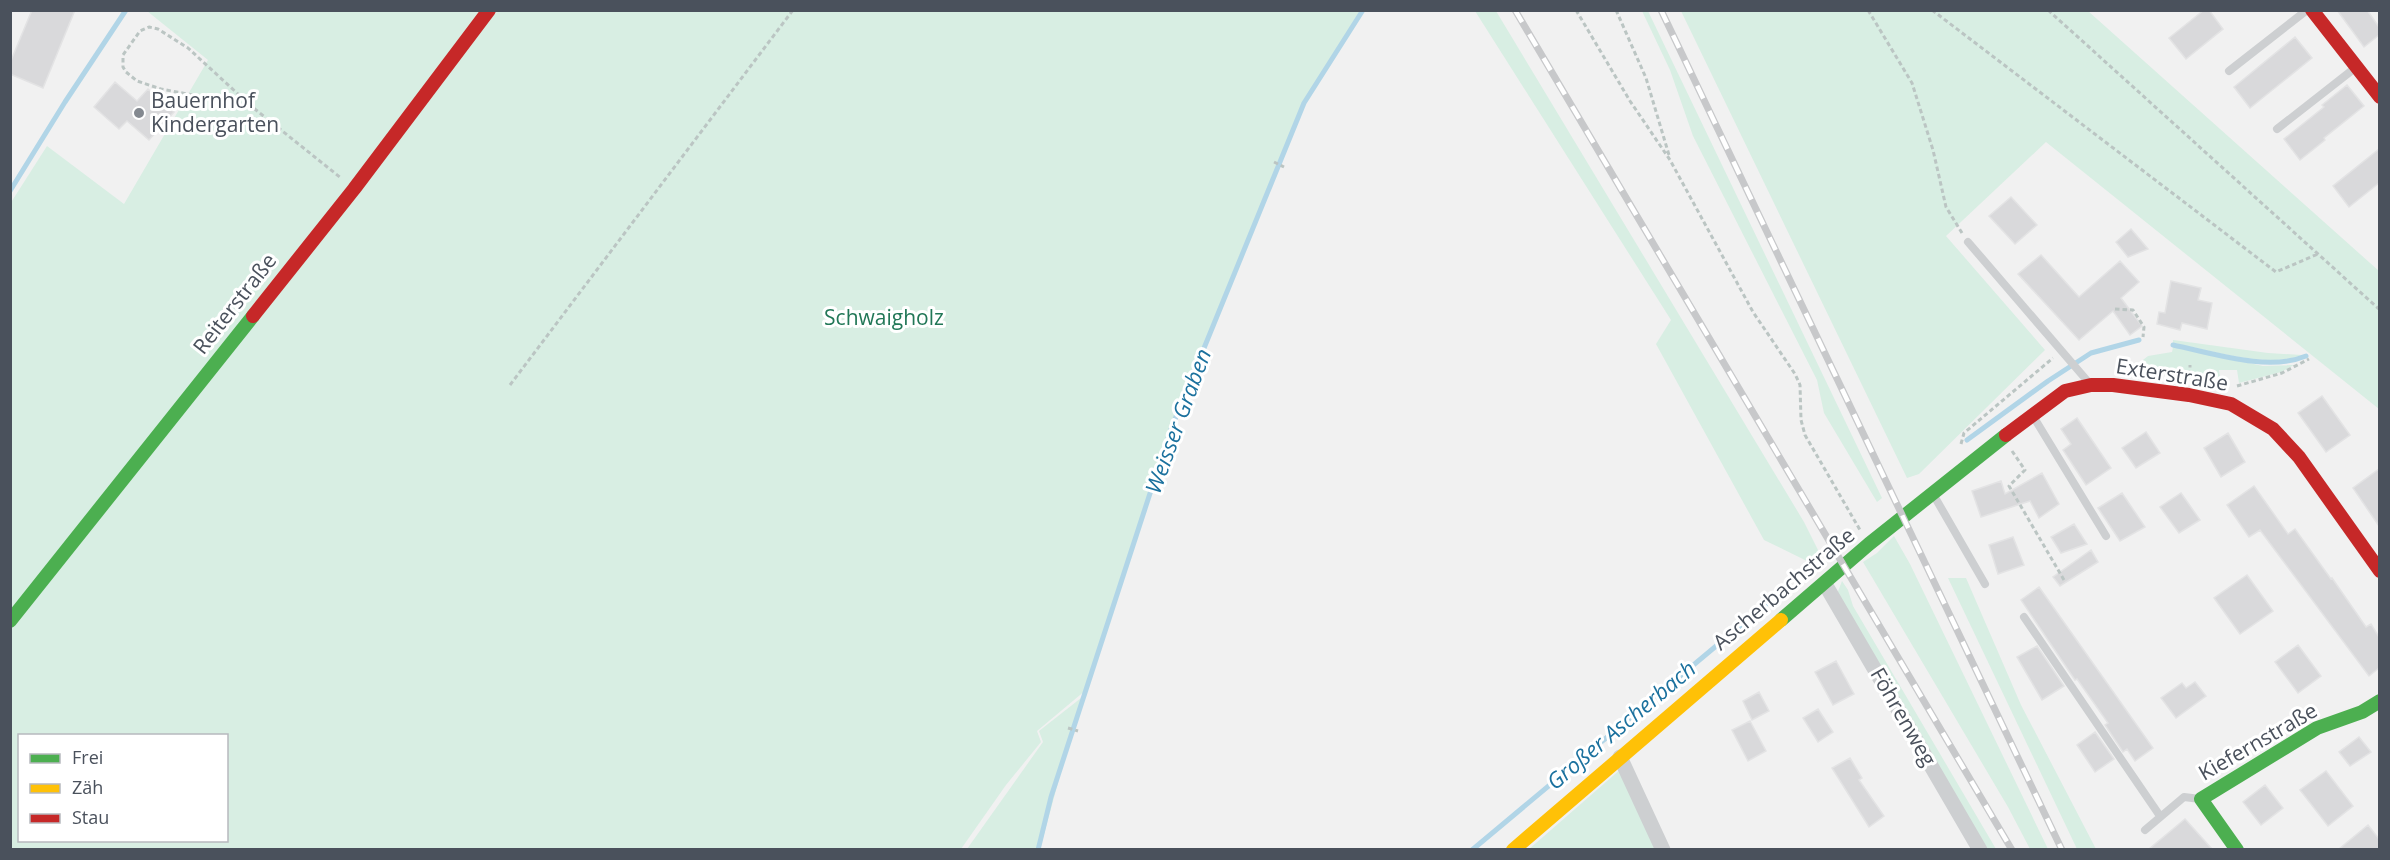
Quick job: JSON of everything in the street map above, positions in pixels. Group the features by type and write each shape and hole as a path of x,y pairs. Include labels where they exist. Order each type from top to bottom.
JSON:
{"street":[{"name":"Reiterstraße","path":"10,621 354,189 489,10"},
{"path":"2312,10 2379,97"},
{"name":"Exterstraße","path":"1920,502 2065,391 2091,385 2114,385 2189,395 2231,405 2273,429 2300,457 2379,571"},
{"name":"Ascherbachstraße","path":"1513,849 1920,502"},
{"name":"Föhrenweg","path":"1825,584 1980,849"},
{"name":"Kiefernstraße","path":"2201,799 2317,728 2362,712 2379,701"},
{"path":"1620,757 1663,849"},
{"path":"2201,799 2238,849"}],"lane":[{"path":"2229,70 2307,10"},
{"path":"2277,129 2356,67"},
{"path":"1968,242 2091,385"},
{"path":"2033,414 2106,536"},
{"path":"1932,493 1985,584"},
{"path":"2024,617 2160,816"},
{"name":"Kiefernstraße","path":"2145,830 2184,796 2201,799"}],"path":[{"path":"510,385 794,10"},
{"path":"1576,10 1630,100 1670,160 1753,312 1800,384 1800,420 1805,435 1869,544"},
{"path":"1616,10 1646,78 1670,160"},
{"path":"1863,10 1868,13 1912,82 1933,150 1946,207 1968,242"},
{"path":"1932,10 2276,272 2318,254"},
{"path":"2048,10 2379,310"},
{"path":"251,106 161,89 137,81 123,67 123,55 140,31 149,27 158,29 188,48 251,106 354,189"},
{"path":"1274,162 1284,167"},
{"path":"2115,309 2133,310 2144,327 2143,337"},
{"path":"1964,433 2061,350"},
{"path":"2232,387 2282,373 2309,358"},
{"path":"2002,437 2025,470 2009,486 2064,580"},
{"path":"1802,565 1815,571"},
{"path":"1068,728 1078,731"}],"green space":[{"name":"Schwaigholz","path":"147,11 1363,11 1304,103 1171,429 1086,690 1037,731 1041,742 1006,785 961,849 11,849 10,204 47,146 124,204 208,60"},
{"path":"1475,11 1496,11 1804,522 1821,556 1809,562 1764,540 1656,344 1671,320"},
{"path":"1642,11 1648,11 1882,498 1877,502 1824,413 1817,380 1693,136 1670,70"},
{"path":"1681,11 2088,11 2379,271 2379,409 2046,142 1946,236 2045,350 1919,474 1907,478"},
{"path":"2173,340 2268,353 2302,355 2288,359 2255,359 2173,343"},
{"path":"2173,347 2263,366 2294,365 2281,372 2239,383 2237,370 2219,370 2221,384 2144,369 2143,360 2148,356 2172,352"},
{"path":"1894,536 1910,564 2048,849 2030,849 2008,807 1863,562 1877,553"},
{"path":"1948,578 1966,578 2021,705 2096,849 2077,849"},
{"path":"1842,581 1848,590 1853,606 1996,849 1985,849 1837,594"},
{"path":"1081,698 1040,849 967,849 1043,742 1039,731"},
{"path":"1622,768 1662,850 1528,850"}],"building":[{"path":"32,10 75,10 43,88 10,74 10,63"},
{"path":"2204,10 2209,10 2223,29 2186,59 2169,38"},
{"path":"2337,10 2367,10 2379,27 2379,35 2364,47"},
{"path":"2295,37 2312,58 2250,108 2234,87"},
{"path":"115,82 137,101 148,89 174,112 149,140 127,121 119,129 94,107"},
{"path":"2347,85 2364,106 2300,160 2284,139"},
{"path":"2379,149 2379,183 2349,207 2333,186"},
{"path":"2011,197 2037,225 2015,244 1989,216"},
{"path":"2131,229 2148,249 2128,257 2116,242"},
{"path":"2041,255 2079,297 2120,261 2139,282 2121,298 2142,326 2130,335 2113,311 2079,340 2018,274"},
{"path":"2171,281 2201,288 2198,300 2212,303 2207,329 2182,323 2180,330 2157,324 2159,312 2165,313"},
{"path":"2322,396 2350,435 2326,452 2298,413"},
{"path":"2077,418 2111,468 2086,485 2063,450 2071,444 2061,429"},
{"path":"2146,432 2160,453 2136,468 2122,448"},
{"path":"2228,433 2245,462 2221,477 2204,448"},
{"path":"2379,469 2379,526 2353,488"},
{"path":"2042,473 2059,504 2039,518 2030,501 1981,517 1972,491 2001,481 2005,494"},
{"path":"2254,486 2288,534 2295,529 2366,627 2371,624 2379,637 2379,668 2369,676 2260,530 2249,537 2227,505"},
{"path":"2122,493 2145,527 2120,541 2098,508"},
{"path":"2181,493 2200,520 2179,533 2160,507"},
{"path":"2074,524 2087,544 2061,553 2051,537"},
{"path":"2013,537 2024,565 1998,574 1989,545"},
{"path":"2091,550 2098,562 2060,586 2053,577"},
{"path":"2247,575 2273,611 2240,634 2214,598"},
{"path":"2039,587 2153,748 2135,761 2127,749 2123,752 2105,725 2108,723 2077,679 2075,680 2021,600"},
{"path":"2298,645 2321,676 2298,693 2275,662"},
{"path":"2037,646 2064,686 2042,700 2017,657"},
{"path":"1836,661 1854,694 1833,705 1815,672"},
{"path":"2195,682 2206,696 2176,718 2161,698 2182,683 2186,688"},
{"path":"1759,692 1769,711 1752,720 1743,701"},
{"path":"1818,709 1833,732 1818,742 1803,718"},
{"path":"1750,721 1766,751 1748,761 1732,730"},
{"path":"2095,732 2114,759 2095,772 2077,745"},
{"path":"2359,737 2371,752 2350,766 2339,752"},
{"path":"1850,758 1862,778 1859,780 1884,816 1869,827 1832,768"},
{"path":"2326,771 2353,806 2328,826 2300,790"},
{"path":"2265,785 2283,808 2261,825 2243,802"},
{"path":"2185,819 2212,849 2149,849"},
{"path":"2368,825 2379,839 2379,849 2339,849"}],"waterway":[{"path":"10,191 126,10"},
{"name":"Weisser Graben","path":"1038,850 1051,797 1171,429 1304,103 1363,10"},
{"name":"Großer Ascherbach","path":"1967,440 2091,353 2139,340"},
{"name":"Großer Ascherbach","path":"2173,345 2258,362 2275,362 2306,356"},
{"name":"Großer Ascherbach","path":"1472,850 1770,601"}],"railway":[{"path":"1515,10 2012,850"},
{"path":"1661,10 2062,850"}],"traffic: fast":[{"path":"10,621 253,316"},
{"path":"1781,620 1869,544 2006,435"},
{"path":"2237,850 2201,799 2317,728 2362,712 2380,701"}],"traffic: slow":[{"path":"1513,850 1781,620"}],"traffic: jam":[{"path":"253,316 354,189 489,10"},
{"path":"2312,10 2380,97"},
{"path":"2006,435 2065,391 2091,385 2113,385 2189,395 2231,404 2273,429 2299,457 2380,571"}],"place":[{"name":"Bauernhof Kindergarten","path":"139,113"}]}
